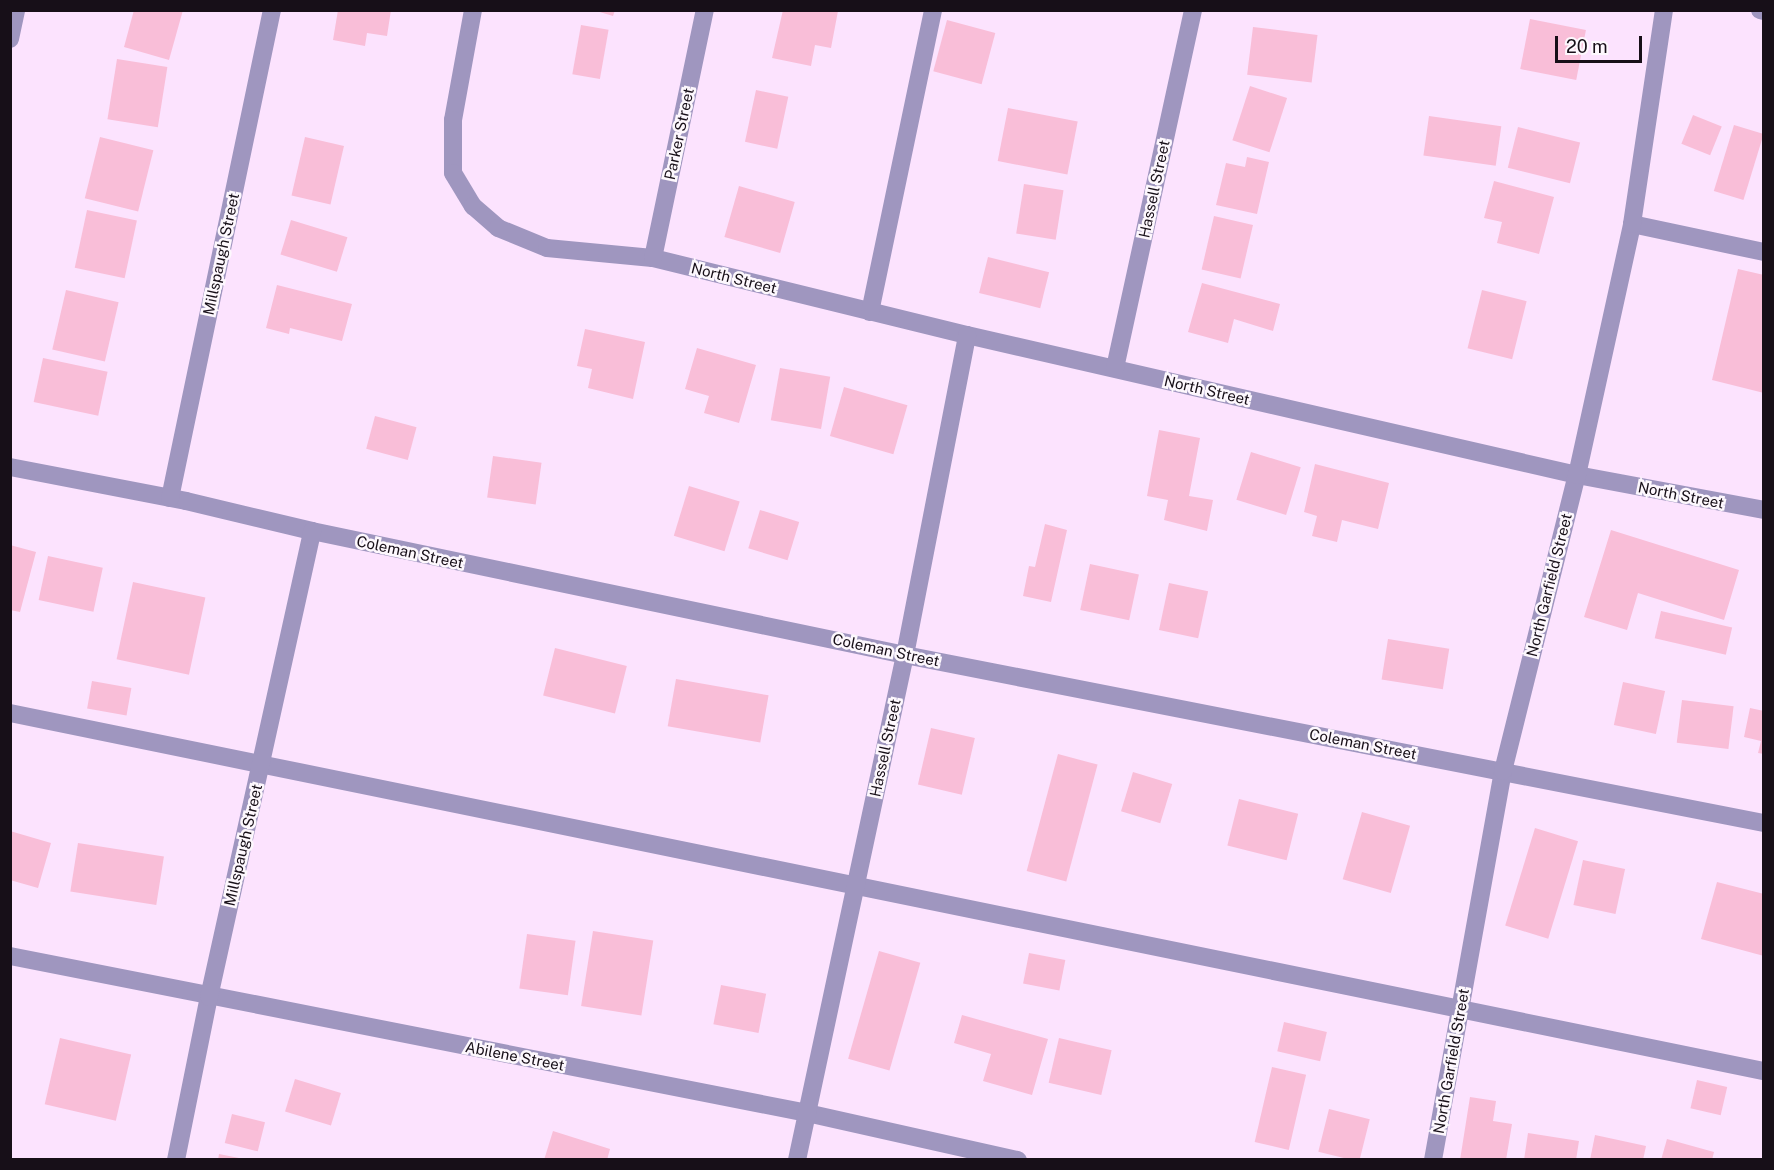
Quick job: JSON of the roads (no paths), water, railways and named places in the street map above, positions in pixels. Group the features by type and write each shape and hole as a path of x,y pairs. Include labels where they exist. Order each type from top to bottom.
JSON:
{"street":[{"path":"10,39 16,10"},
{"name":"Millspaugh Street","path":"170,498 272,10"},
{"name":"North Street","path":"473,10 453,120 453,173 473,206 498,228 547,248 653,258 967,335 1577,475 1764,510"},
{"name":"Parker Street","path":"653,258 705,10"},
{"path":"870,312 933,10"},
{"name":"Hassell Street","path":"1115,369 1192,10"},
{"name":"North Garfield Street","path":"1433,1160 1503,771 1577,475 1632,224 1664,10"},
{"path":"1632,224 1764,252"},
{"name":"Hassell Street","path":"797,1160 905,655 967,335"},
{"name":"Coleman Street","path":"10,467 170,498 312,531 905,655 1764,823"},
{"name":"Millspaugh Street","path":"176,1160 209,997 312,531"},
{"path":"10,713 261,762 1764,1071"},
{"name":"Abilene Street","path":"10,956 807,1113 1018,1160"}]}
